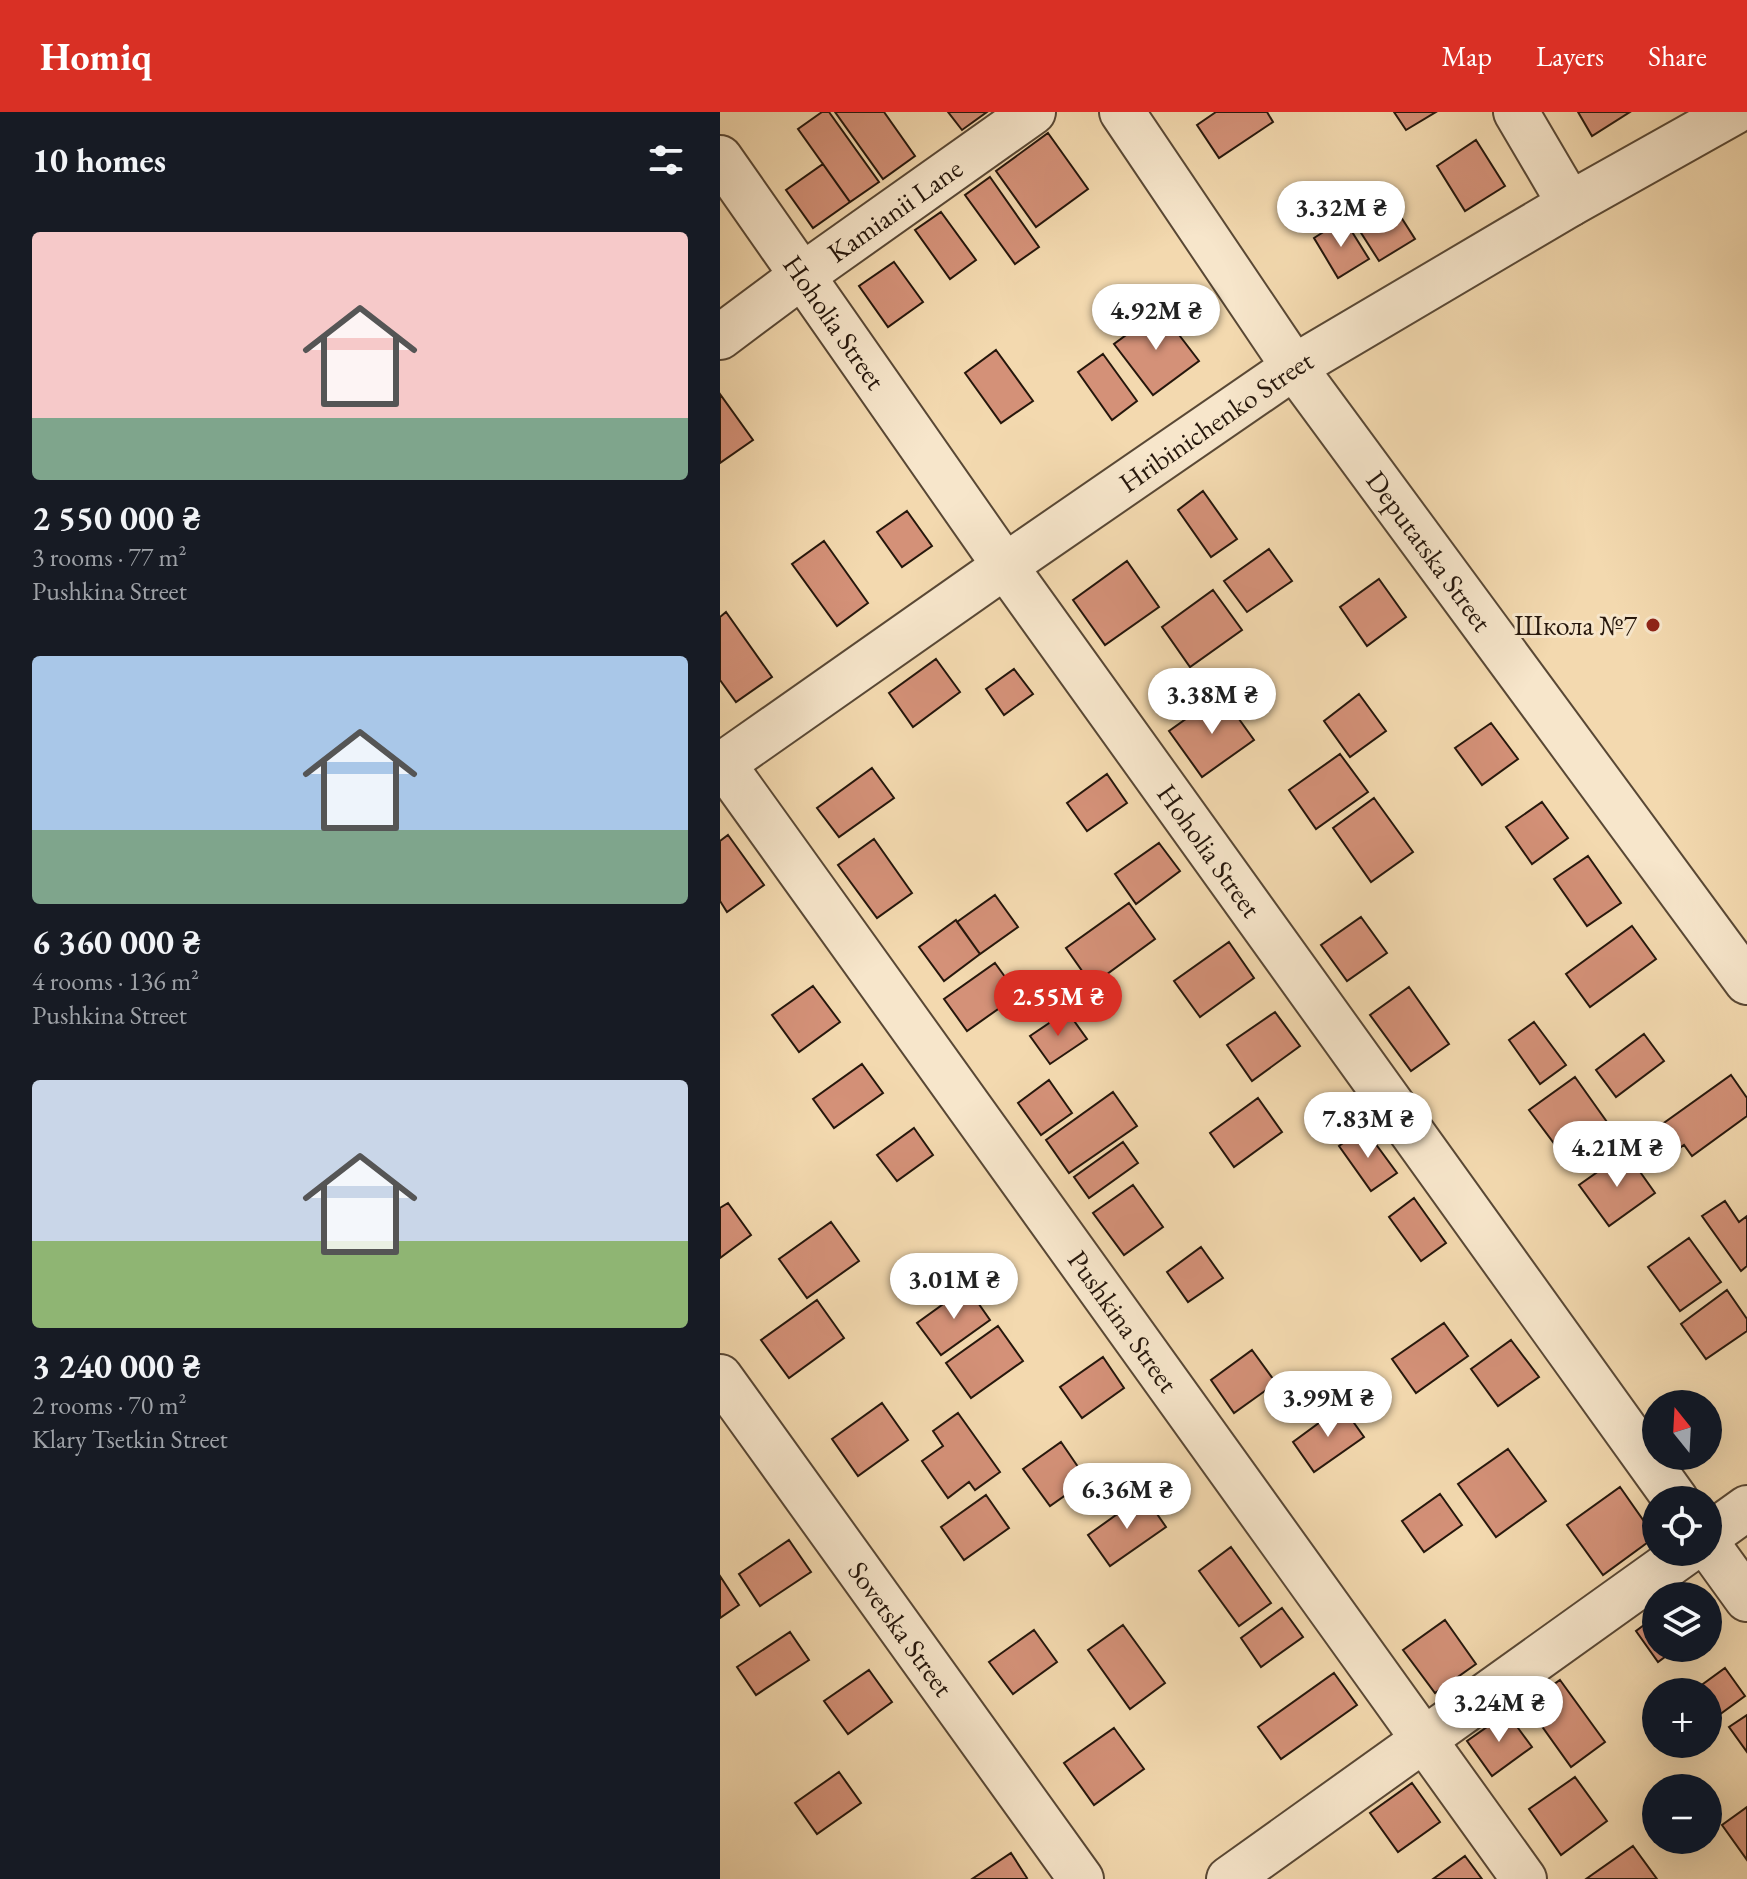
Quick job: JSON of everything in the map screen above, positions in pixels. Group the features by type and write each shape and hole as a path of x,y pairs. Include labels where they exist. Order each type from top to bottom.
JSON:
{"street":[{"name":"Kamianii Lane","path":"720,337 1033,112"},
{"name":"Deputatska Street","path":"1122,112 1294,367 1747,982"},
{"path":"1516,112 1570,204"},
{"name":"Hribinichenko Street","path":"722,765 1294,367 1570,204 1734,112"},
{"name":"Hoholia Street","path":"720,158 1005,566 1666,1486"},
{"name":"Pushkina Street","path":"722,765 1524,1879"},
{"name":"Sovetska Street","path":"720,1377 1081,1879"},
{"path":"1722,1526 1747,1508"},
{"path":"1722,1564 1747,1599"},
{"path":"1229,1879 1666,1566"}],"building":[{"path":"822,112 829,112 879,182 850,202 798,129"},
{"path":"835,112 884,112 915,156 883,179"},
{"path":"948,112 987,112 962,130"},
{"path":"1216,112 1267,112 1273,122 1219,158 1197,125"},
{"path":"1394,112 1436,112 1406,130"},
{"path":"1578,112 1630,112 1592,136"},
{"path":"1048,133 1088,189 1036,227 996,171"},
{"path":"1476,140 1505,186 1465,211 1437,166"},
{"path":"823,164 850,202 813,228 786,190"},
{"path":"990,177 1039,247 1015,264 965,195"},
{"path":"1385,192 1415,239 1379,261 1349,214"},
{"path":"941,212 976,260 950,279 915,230"},
{"path":"1344,219 1369,259 1338,278 1314,238"},
{"path":"894,262 923,302 888,327 859,286"},
{"path":"1160,310 1199,361 1153,395 1114,344"},
{"path":"996,350 1033,401 1001,423 965,373"},
{"path":"1103,354 1137,401 1112,420 1078,372"},
{"path":"720,394 753,440 720,463"},
{"path":"1203,491 1237,539 1211,557 1178,510"},
{"path":"907,511 932,546 902,567 877,532"},
{"path":"824,541 868,603 837,626 792,564"},
{"path":"1269,549 1292,581 1247,612 1224,581"},
{"path":"1127,561 1159,607 1105,645 1073,600"},
{"path":"1379,579 1406,617 1367,646 1340,607"},
{"path":"1213,590 1242,630 1190,667 1162,627"},
{"path":"726,612 772,677 736,702 720,680 720,617"},
{"path":"936,659 960,692 913,727 889,693"},
{"path":"1014,669 1033,694 1004,715 986,689"},
{"path":"1221,694 1254,740 1202,777 1169,731"},
{"path":"1359,694 1386,731 1350,757 1324,721"},
{"path":"1491,723 1518,759 1482,785 1455,748"},
{"path":"1340,754 1368,792 1316,829 1289,790"},
{"path":"872,768 894,798 839,837 817,808"},
{"path":"1107,774 1127,803 1087,831 1067,803"},
{"path":"1374,798 1413,852 1371,882 1333,828"},
{"path":"1542,802 1568,838 1532,864 1506,827"},
{"path":"728,835 764,885 727,912 720,901 720,841"},
{"path":"874,839 912,893 877,918 838,865"},
{"path":"1159,843 1180,871 1136,904 1115,874"},
{"path":"1588,856 1621,903 1587,926 1554,879"},
{"path":"995,895 1018,927 980,954 957,922"},
{"path":"1129,903 1155,939 1092,985 1066,948"},
{"path":"1361,917 1387,953 1347,981 1321,945"},
{"path":"956,920 980,954 944,981 919,947"},
{"path":"1632,926 1656,959 1590,1007 1566,974"},
{"path":"1229,942 1254,978 1200,1017 1174,981"},
{"path":"995,963 1018,995 967,1031 944,999"},
{"path":"813,986 840,1022 799,1052 772,1015"},
{"path":"1409,987 1449,1044 1411,1071 1370,1015"},
{"path":"1067,1011 1087,1039 1050,1064 1030,1036"},
{"path":"1275,1012 1300,1046 1252,1081 1227,1045"},
{"path":"1534,1022 1566,1065 1540,1084 1509,1040"},
{"path":"1644,1034 1664,1061 1616,1097 1596,1070"},
{"path":"862,1064 883,1093 834,1128 813,1099"},
{"path":"1731,1075 1747,1098 1747,1116 1692,1156 1684,1145 1664,1159 1647,1135"},
{"path":"1575,1077 1607,1122 1562,1154 1529,1110"},
{"path":"1049,1080 1072,1113 1041,1135 1018,1103"},
{"path":"1113,1092 1137,1126 1069,1173 1046,1140"},
{"path":"1258,1098 1282,1132 1234,1167 1210,1133"},
{"path":"914,1128 933,1155 897,1181 877,1155"},
{"path":"1364,1128 1397,1173 1371,1191 1339,1146"},
{"path":"1123,1142 1138,1163 1089,1198 1074,1177"},
{"path":"1626,1152 1655,1193 1609,1226 1579,1185"},
{"path":"1133,1185 1163,1227 1124,1255 1093,1213"},
{"path":"1414,1198 1446,1243 1421,1261 1389,1217"},
{"path":"1725,1201 1739,1222 1747,1216 1747,1266 1741,1271 1702,1216"},
{"path":"728,1203 751,1235 720,1258 720,1208"},
{"path":"831,1222 859,1261 807,1298 779,1259"},
{"path":"1689,1238 1721,1282 1680,1311 1648,1267"},
{"path":"1201,1247 1223,1278 1188,1302 1167,1272"},
{"path":"967,1287 990,1320 941,1355 917,1323"},
{"path":"1727,1290 1747,1319 1747,1331 1706,1359 1681,1324"},
{"path":"817,1300 844,1338 789,1378 761,1340"},
{"path":"1444,1323 1468,1356 1416,1393 1392,1359"},
{"path":"998,1326 1023,1361 971,1398 946,1363"},
{"path":"1511,1340 1539,1377 1498,1406 1471,1369"},
{"path":"1252,1350 1276,1383 1234,1413 1211,1380"},
{"path":"1103,1357 1124,1388 1082,1418 1060,1387"},
{"path":"882,1403 908,1440 858,1476 832,1439"},
{"path":"1342,1406 1364,1437 1314,1472 1293,1442"},
{"path":"958,1413 1000,1472 975,1490 969,1482 948,1498 922,1461 943,1446 933,1431"},
{"path":"1061,1442 1087,1480 1050,1506 1023,1469"},
{"path":"1508,1449 1546,1501 1496,1537 1458,1484"},
{"path":"1620,1487 1642,1518 1642,1546 1603,1575 1567,1525"},
{"path":"1440,1494 1462,1525 1424,1552 1402,1521"},
{"path":"986,1495 1009,1528 964,1560 941,1527"},
{"path":"1144,1495 1166,1527 1110,1566 1088,1535"},
{"path":"789,1540 811,1572 760,1606 739,1574"},
{"path":"1231,1547 1271,1603 1239,1626 1199,1571"},
{"path":"720,1576 739,1605 720,1618"},
{"path":"1282,1608 1303,1637 1261,1667 1241,1638"},
{"path":"1445,1620 1476,1664 1435,1693 1403,1650"},
{"path":"1123,1625 1165,1683 1130,1709 1088,1650"},
{"path":"1034,1630 1057,1662 1013,1694 989,1662"},
{"path":"790,1632 809,1660 756,1695 737,1667"},
{"path":"1725,1668 1745,1696 1722,1713 1722,1678 1711,1678"},
{"path":"869,1670 892,1702 848,1734 824,1701"},
{"path":"1334,1673 1357,1705 1281,1759 1258,1727"},
{"path":"1560,1680 1605,1742 1571,1767 1526,1704"},
{"path":"1507,1713 1532,1747 1492,1776 1467,1741"},
{"path":"1747,1715 1747,1752 1729,1727"},
{"path":"1114,1728 1144,1769 1094,1805 1064,1763"},
{"path":"839,1772 861,1803 817,1834 795,1803"},
{"path":"1575,1777 1607,1821 1561,1855 1529,1809"},
{"path":"1412,1783 1440,1822 1398,1852 1370,1813"},
{"path":"1747,1807 1747,1860 1722,1825"},
{"path":"1633,1846 1657,1879 1586,1879"},
{"path":"1011,1853 1027,1878 972,1879"},
{"path":"1465,1856 1482,1879 1433,1879"}],"place":[{"name":"Школа №7","path":"1653,625"}]}
